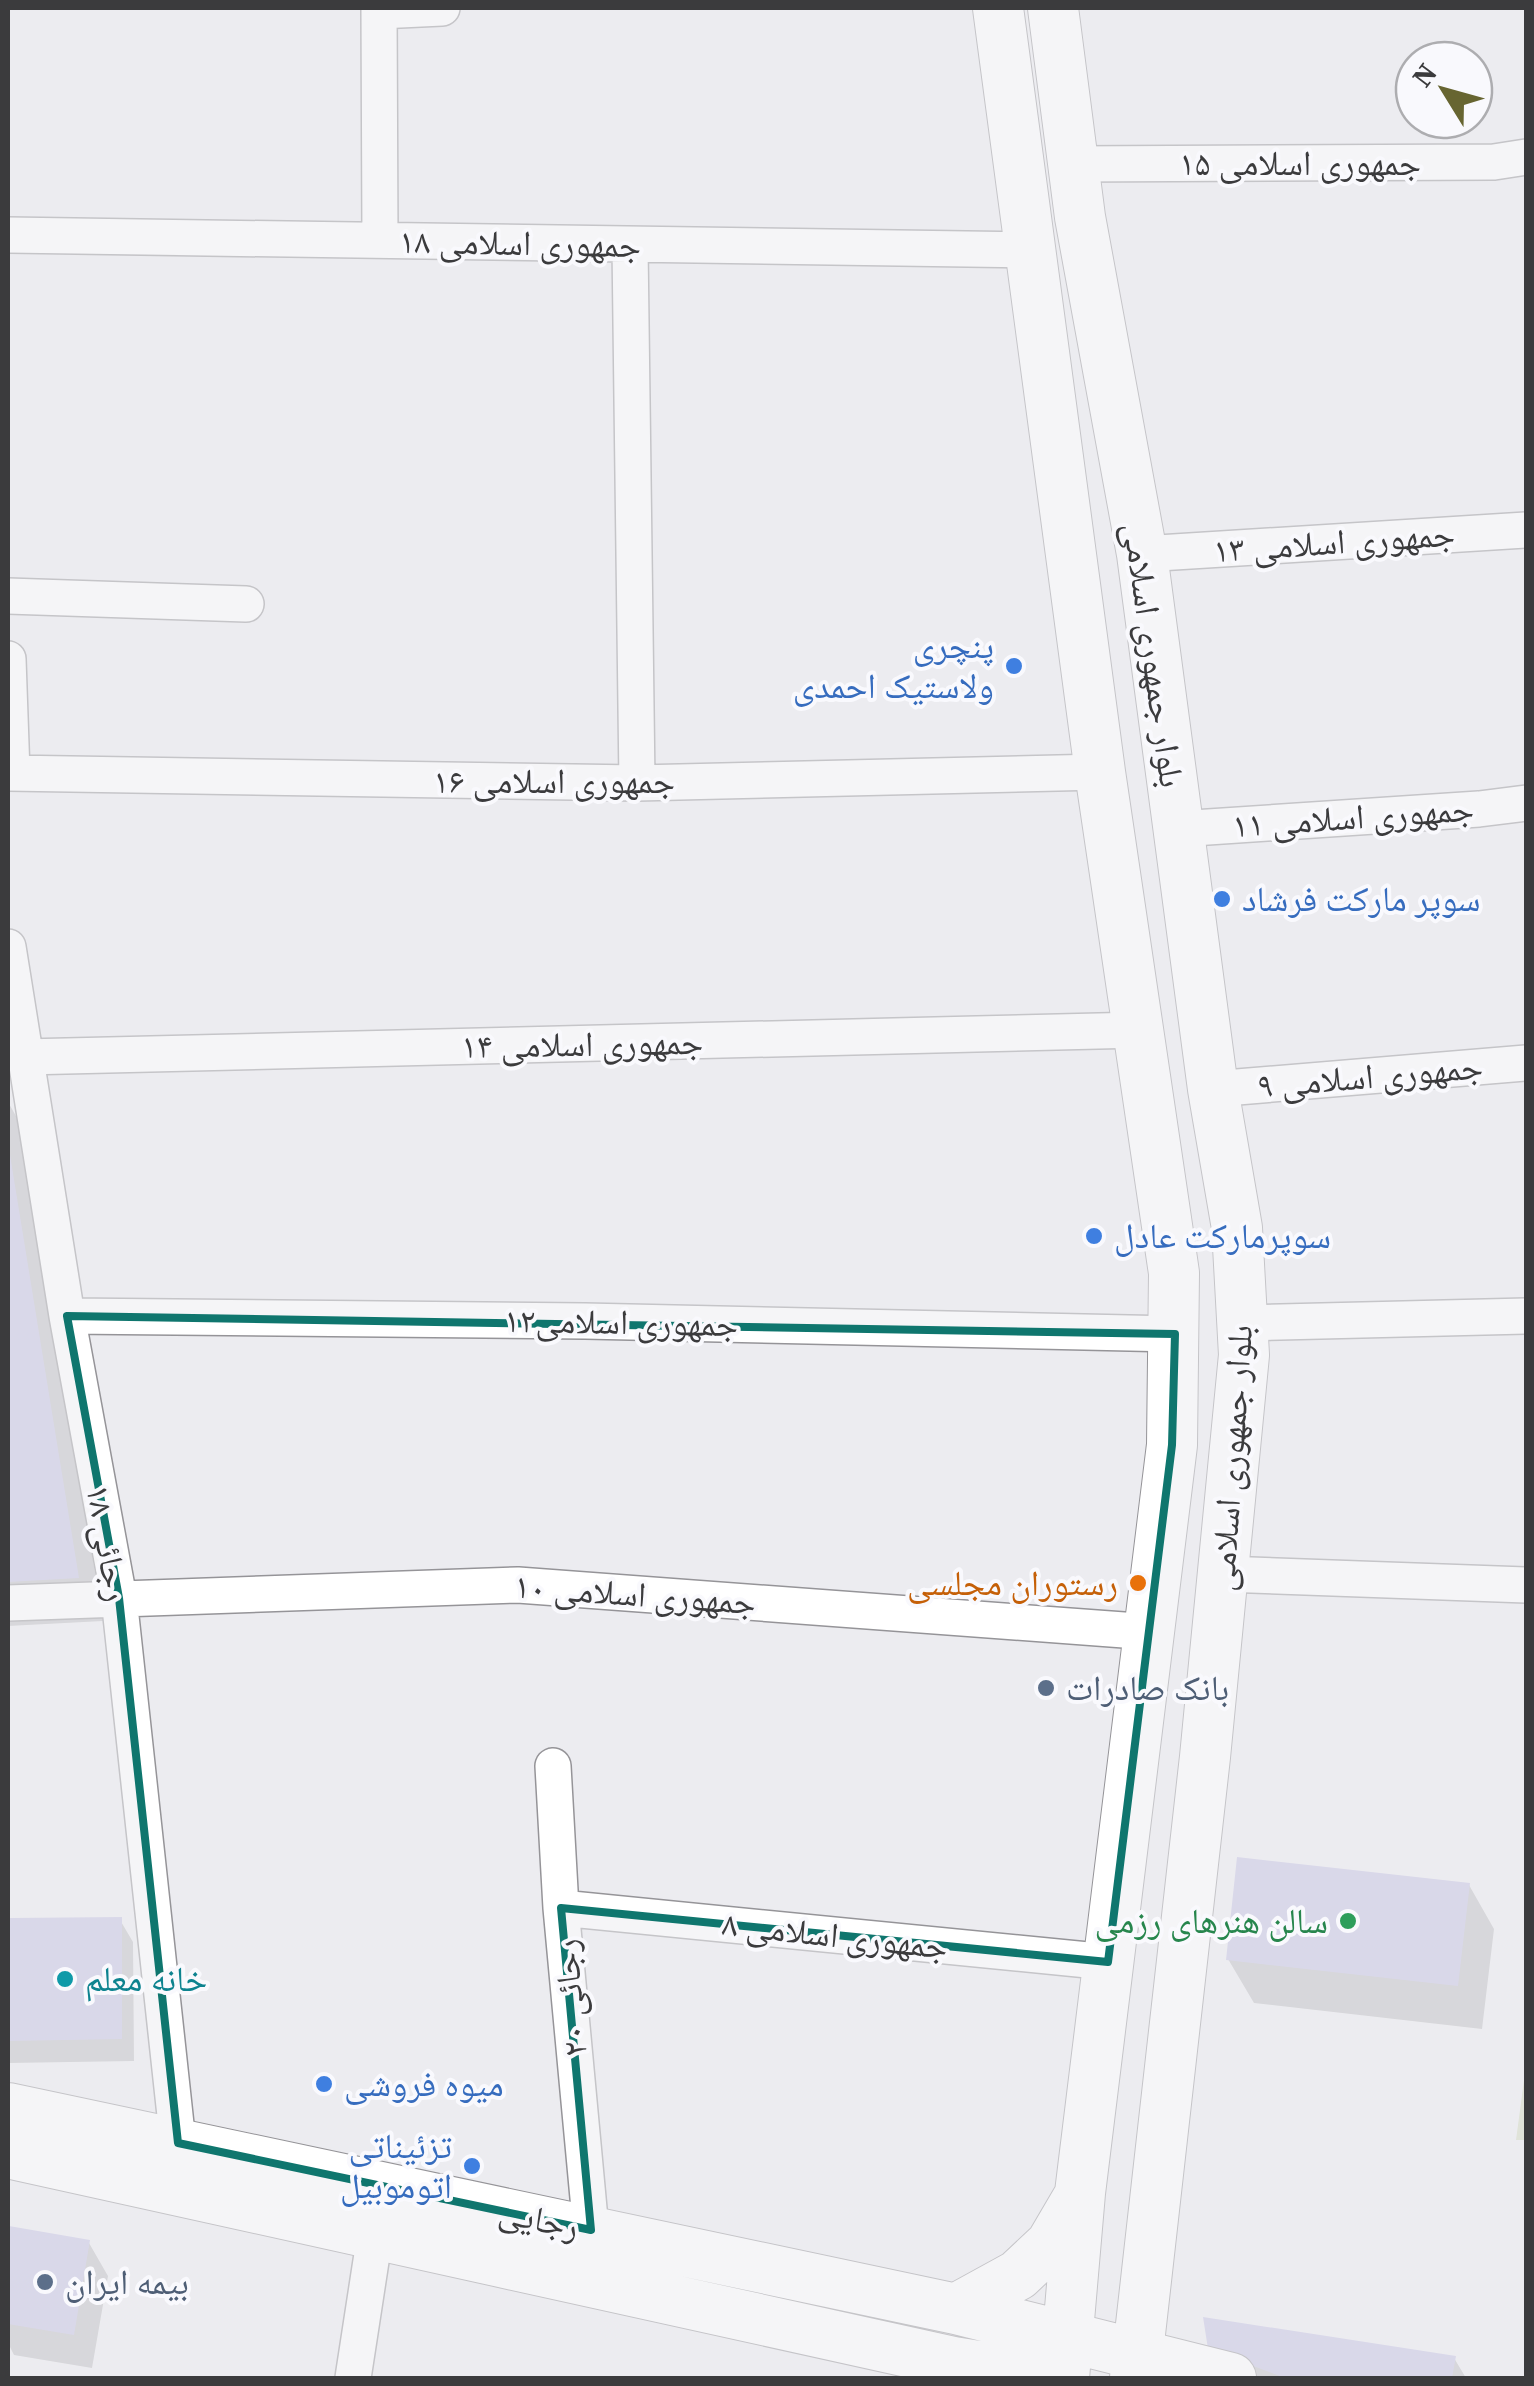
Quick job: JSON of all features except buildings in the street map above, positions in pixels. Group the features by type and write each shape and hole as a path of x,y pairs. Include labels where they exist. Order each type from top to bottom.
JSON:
{"main road":[{"name":"بلوار جمهوری اسلامی","path":"998,8 1100,772 1174,1273 1172,1445 1062,2365"},
{"name":"بلوار جمهوری اسلامی","path":"1053,8 1080,218 1142,554 1236,1228 1244,1322 1223,1574 1137,2366"},
{"name":"رجایی","path":"8,2145 178,2143 956,2310 1062,2365"},
{"name":"رجایی","path":"8,2145 375,2235 773,2320 968,2370 1062,2365"},
{"path":"956,2310 1018,2275 1051,2244 1080,2193"},
{"path":"1145,2280 1172,2336 1223,2377"},
{"path":"1062,2365 1137,2366 1223,2377"}],"street":[{"path":"380,240 378,9 442,8"},
{"name":"جمهوری اسلامی ۱۵","path":"1074,164 1494,162 1526,157"},
{"name":"جمهوری اسلامی ۱۸","path":"8,235 1033,250"},
{"path":"630,246 638,783"},
{"name":"جمهوری اسلامی ۱۳","path":"1142,554 1526,530"},
{"path":"8,596 246,604"},
{"path":"8,659 10,773"},
{"name":"جمهوری اسلامی ۱۶","path":"10,773 638,783 1100,772"},
{"name":"جمهوری اسلامی ۱۱","path":"1178,828 1526,803"},
{"name":"رجائی ۱۸","path":"8,947 66,1316 119,1598 178,2143"},
{"name":"جمهوری اسلامی ۱۴","path":"24,1057 1140,1030"},
{"name":"جمهوری اسلامی ۹","path":"1214,1089 1526,1063"},
{"name":"جمهوری اسلامی۱۲","path":"66,1316 585,1321 1174,1334"},
{"path":"1244,1322 1526,1316"},
{"path":"1223,1574 1526,1586"},
{"name":"جمهوری اسلامی ۱۰","path":"8,1603 518,1584 1151,1632"},
{"name":"رجائی ۲۰","path":"553,1766 591,2230"},
{"name":"جمهوری اسلامی ۸","path":"562,1908 1108,1962"},
{"path":"353,2378 375,2235"}],"highlighted area":[{"path":"67,1316 1175,1334 1172,1445 1108,1962 561,1908 591,2230 178,2143 119,1598"}],"green space":[{"path":"1526,2065 1526,2140 1516,2140"}],"place":[{"name":"پنچری ولاستیک احمدی","path":"1014,666"},
{"name":"سوپر مارکت فرشاد","path":"1222,899"},
{"name":"سوپرمارکت عادل","path":"1094,1236"},
{"name":"رستوران مجلسی","path":"1138,1583"},
{"name":"بانک صادرات","path":"1046,1688"},
{"name":"سالن هنرهای رزمی","path":"1348,1921"},
{"name":"خانه معلم","path":"65,1979"},
{"name":"میوه فروشی","path":"324,2084"},
{"name":"تزئیناتی اتوموبیل","path":"472,2166"},
{"name":"بیمه ایران","path":"45,2282"}]}
